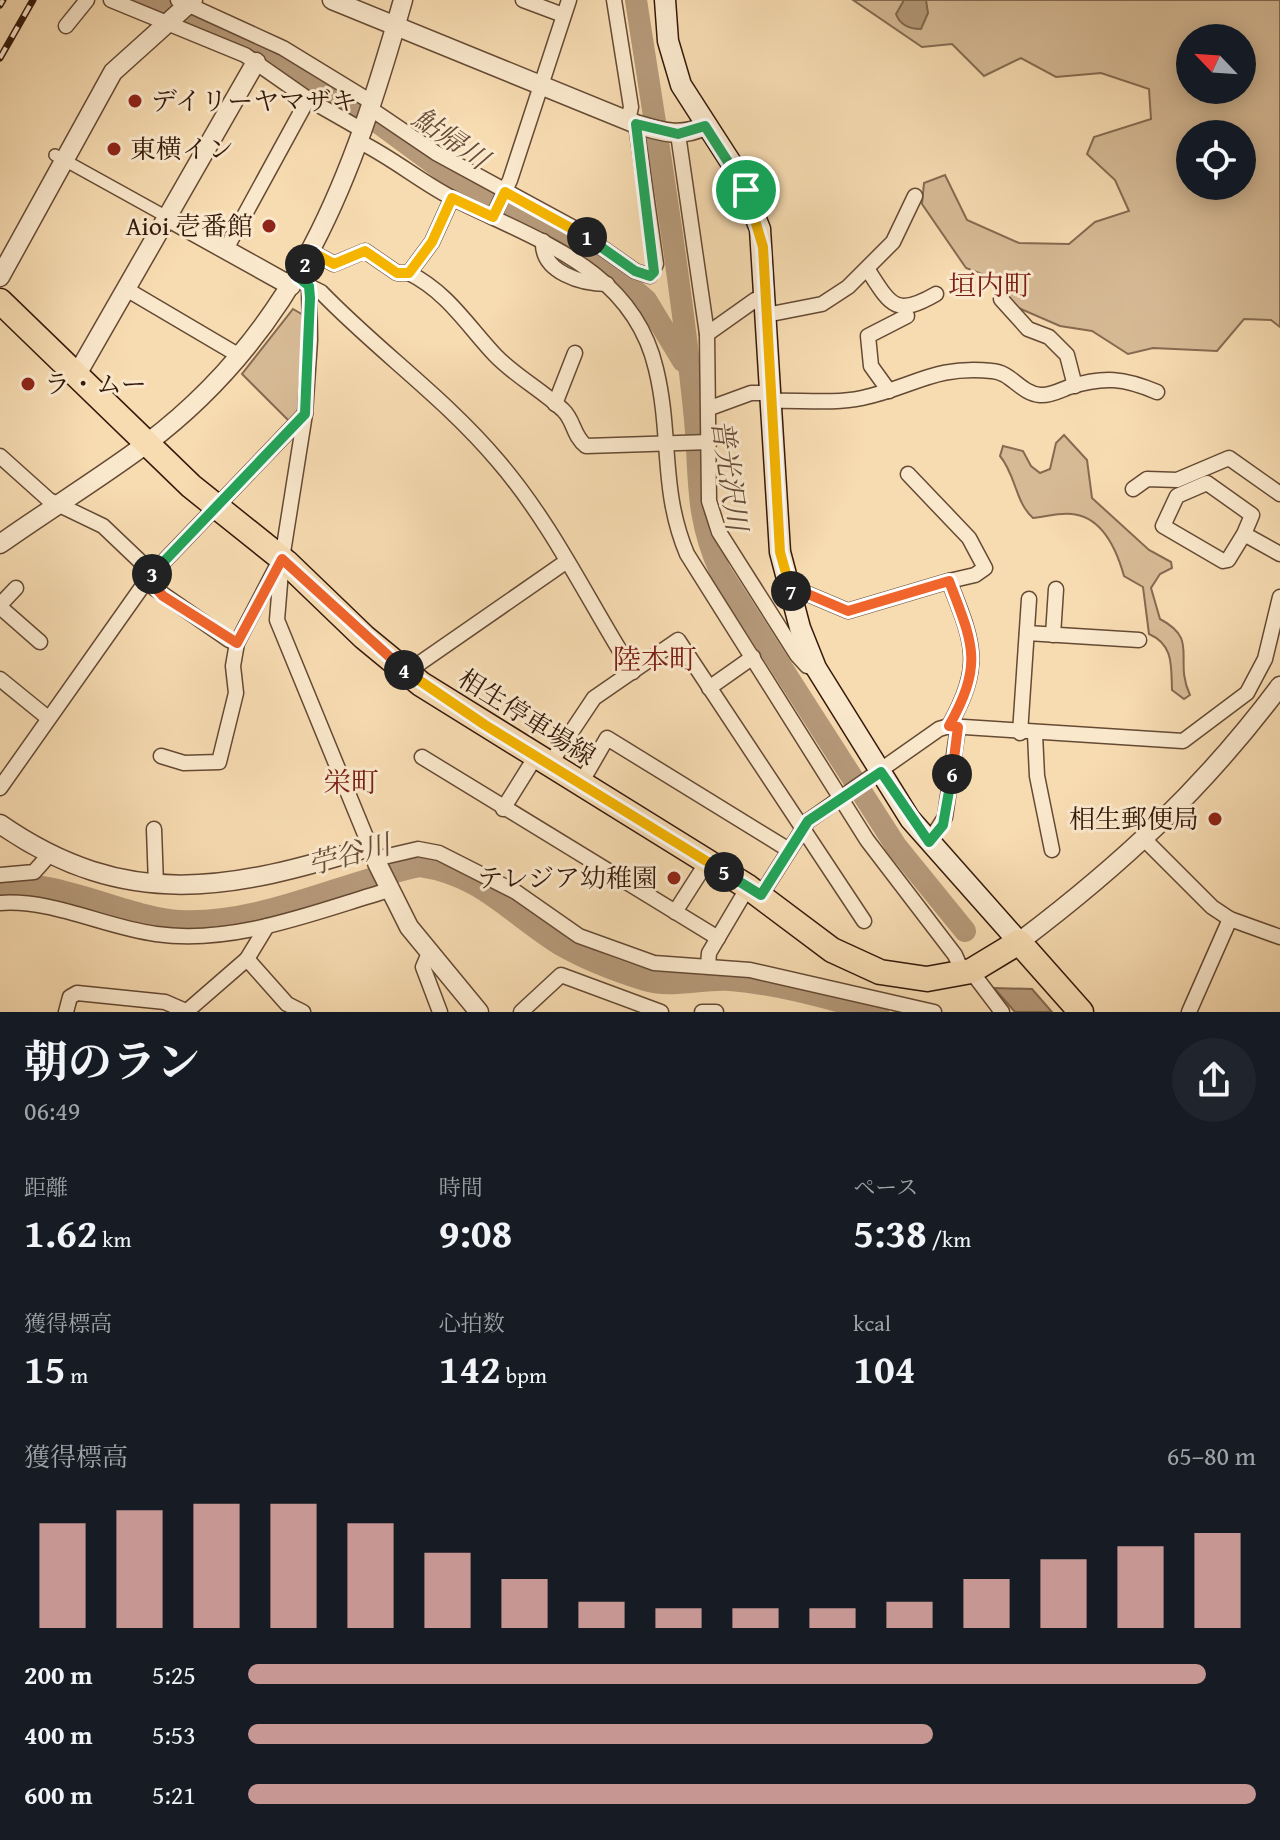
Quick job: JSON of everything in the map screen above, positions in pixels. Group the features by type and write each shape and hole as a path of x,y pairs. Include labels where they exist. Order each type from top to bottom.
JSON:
{"main road":[{"path":"665,0 673,63 681,85 737,172 755,211 763,247 780,552 788,592 816,668 877,775 929,842 1081,1012"},
{"name":"相生停車場線","path":"0,301 216,508 282,559 407,672 754,891 854,962 900,978 927,979 967,972 1019,942"}],"street":[{"path":"66,26 87,0"},
{"path":"111,0 180,9 283,48 368,120 452,198 494,214 543,241 607,284 635,314 651,349 671,442 671,509 687,554 882,862 1002,1012"},
{"path":"332,0 635,123 675,134 705,126"},
{"path":"0,544 147,444 238,355 299,283 368,120 403,0"},
{"path":"523,0 563,15"},
{"path":"494,214 504,194 569,0"},
{"path":"180,9 308,99 368,120 382,113 436,153 504,194 574,228 635,271 650,276 656,264 614,0"},
{"path":"0,277 60,157 113,72 180,9"},
{"path":"76,376 256,62"},
{"path":"226,249 308,99"},
{"path":"675,134 707,334 709,501 719,532 797,655 807,666 816,668"},
{"path":"60,157 226,249 321,292 363,335 464,424 543,518 633,672"},
{"path":"707,334 755,300 766,306 822,304 868,270 893,242 915,196"},
{"path":"409,273 432,242 452,198"},
{"path":"312,252 334,264 365,251 397,273 409,273 427,282 469,322 495,354 566,412 576,438 586,446 707,442"},
{"path":"868,270 882,291 905,308 936,294"},
{"path":"299,283 310,340 305,414 282,559 277,620 388,888 409,927 479,1012"},
{"path":"126,289 238,355"},
{"path":"1001,299 1028,329 1049,337 1067,355 1075,386"},
{"path":"889,391 871,366 868,336 907,316"},
{"path":"555,404 575,353"},
{"path":"710,408 751,393 771,397 850,400 889,391 930,374 950,370 995,371 1008,376 1024,390 1040,395 1108,377 1135,382 1157,392"},
{"path":"0,788 149,577 305,414"},
{"path":"0,456 41,494 103,526 135,556 154,588 163,596 237,643"},
{"path":"1133,489 1147,479 1177,480 1229,458 1280,494"},
{"path":"788,592 796,589 848,611 975,575 985,568 969,538 908,474"},
{"path":"1207,483 1252,515 1244,534 1228,560 1223,561 1163,526 1177,496 1207,483"},
{"path":"1244,534 1280,554"},
{"path":"161,756 184,763 219,762 236,693 233,666 237,643 282,559"},
{"path":"407,672 567,561"},
{"path":"929,842 945,817 953,726 973,662 969,634 949,581"},
{"path":"16,588 0,606 40,642"},
{"path":"1053,635 1056,589"},
{"path":"708,966 709,953 718,938 789,850 802,827 939,729 953,726 1183,741 1247,693 1265,659 1280,597"},
{"path":"1029,599 1028,733 1052,850"},
{"path":"1027,633 1139,640"},
{"path":"503,809 594,698 678,640 864,921"},
{"path":"709,688 753,657"},
{"path":"0,679 48,718"},
{"path":"1019,942 1144,839 1209,775 1280,686"},
{"path":"581,783 607,738 789,850"},
{"path":"422,757 718,938"},
{"path":"0,824 50,854 96,873 156,885 242,882 418,849 439,853 516,892 595,944 654,963 708,966 783,976 934,1012"},
{"path":"154,829 156,885"},
{"path":"1144,839 1192,889 1230,919 1280,937"},
{"path":"0,875 34,872 50,854"},
{"path":"675,912 707,862"},
{"path":"0,903 27,904 153,934 206,937 267,926 388,888"},
{"path":"1189,1012 1230,919"},
{"path":"66,1012 70,997 77,993 165,1002 187,1012 247,959 267,926"},
{"path":"429,953 423,967 440,1012"},
{"path":"247,959 287,1004 303,1012"},
{"path":"521,1012 561,975 661,1012"},
{"path":"702,1012 716,1012"}],"shaded area":[{"path":"853,0 1280,0 1280,327 1271,320 1244,319 1217,351 1153,348 1128,354 1092,331 1060,326 1014,306 990,277 966,268 922,204 924,183 945,175 967,220 1019,243 1069,244 1095,222 1129,211 1115,180 1087,154 1094,137 1151,119 1149,89 1101,73 1056,77 1021,58 984,76 952,44 922,47"},
{"path":"904,0 926,0 928,13 921,29 906,26 898,18 896,14"},
{"path":"293,309 305,316 299,409 290,422 242,374"},
{"path":"1064,435 1087,460 1092,498 1149,550 1171,562 1172,568 1160,574 1151,588 1160,619 1172,627 1183,643 1185,682 1190,695 1184,699 1172,690 1167,650 1149,634 1143,587 1124,576 1107,537 1083,516 1063,514 1033,518 1022,504 1000,456 1003,446 1023,451 1031,466 1040,473 1050,469 1056,443"},
{"path":"994,988 1032,989 1052,1012 1015,1012"}],"waterway":[{"name":"鮎帰川","path":"145,0 257,46 350,102 457,181 570,244 616,274 646,300 683,361"},
{"name":"普光沢川","path":"636,0 682,307 702,510 711,549 720,571 896,846 965,931"},
{"name":"苧谷川","path":"0,887 42,887 159,918 211,920 271,910 420,866 442,871 479,887 561,945 602,965 645,980 665,983 749,982 878,1012"}],"railway":[{"path":"0,5 3,0"},
{"path":"0,58 33,0"}],"place":[{"name":"デイリーヤマザキ","path":"135,101"},
{"name":"東横イン","path":"114,149"},
{"name":"Aioi 壱番館","path":"269,226"},
{"name":"ラ・ムー","path":"28,384"},
{"name":"相生郵便局","path":"1215,819"},
{"name":"テレジア幼稚園","path":"674,878"}],"district":[{"name":"垣内町","path":"990,285"},
{"name":"陸本町","path":"655,659"},
{"name":"栄町","path":"351,782"}],"route":[{"path":"636,124 671,134 692,132 705,126 746,190 755,211 763,247 780,552 788,592 796,589 848,611 940,581 949,581 973,648 969,680 949,726 958,727 945,817 943,825 929,842 910,819 881,772 802,827 761,895 421,684 364,637 282,559 241,630 237,643 214,632 154,588 149,577 305,414 310,298 309,286 298,277 312,252 334,264 365,251 404,275 409,273 432,242 452,198 493,217 505,192 574,228 622,263 650,276 656,264 636,124"}]}
